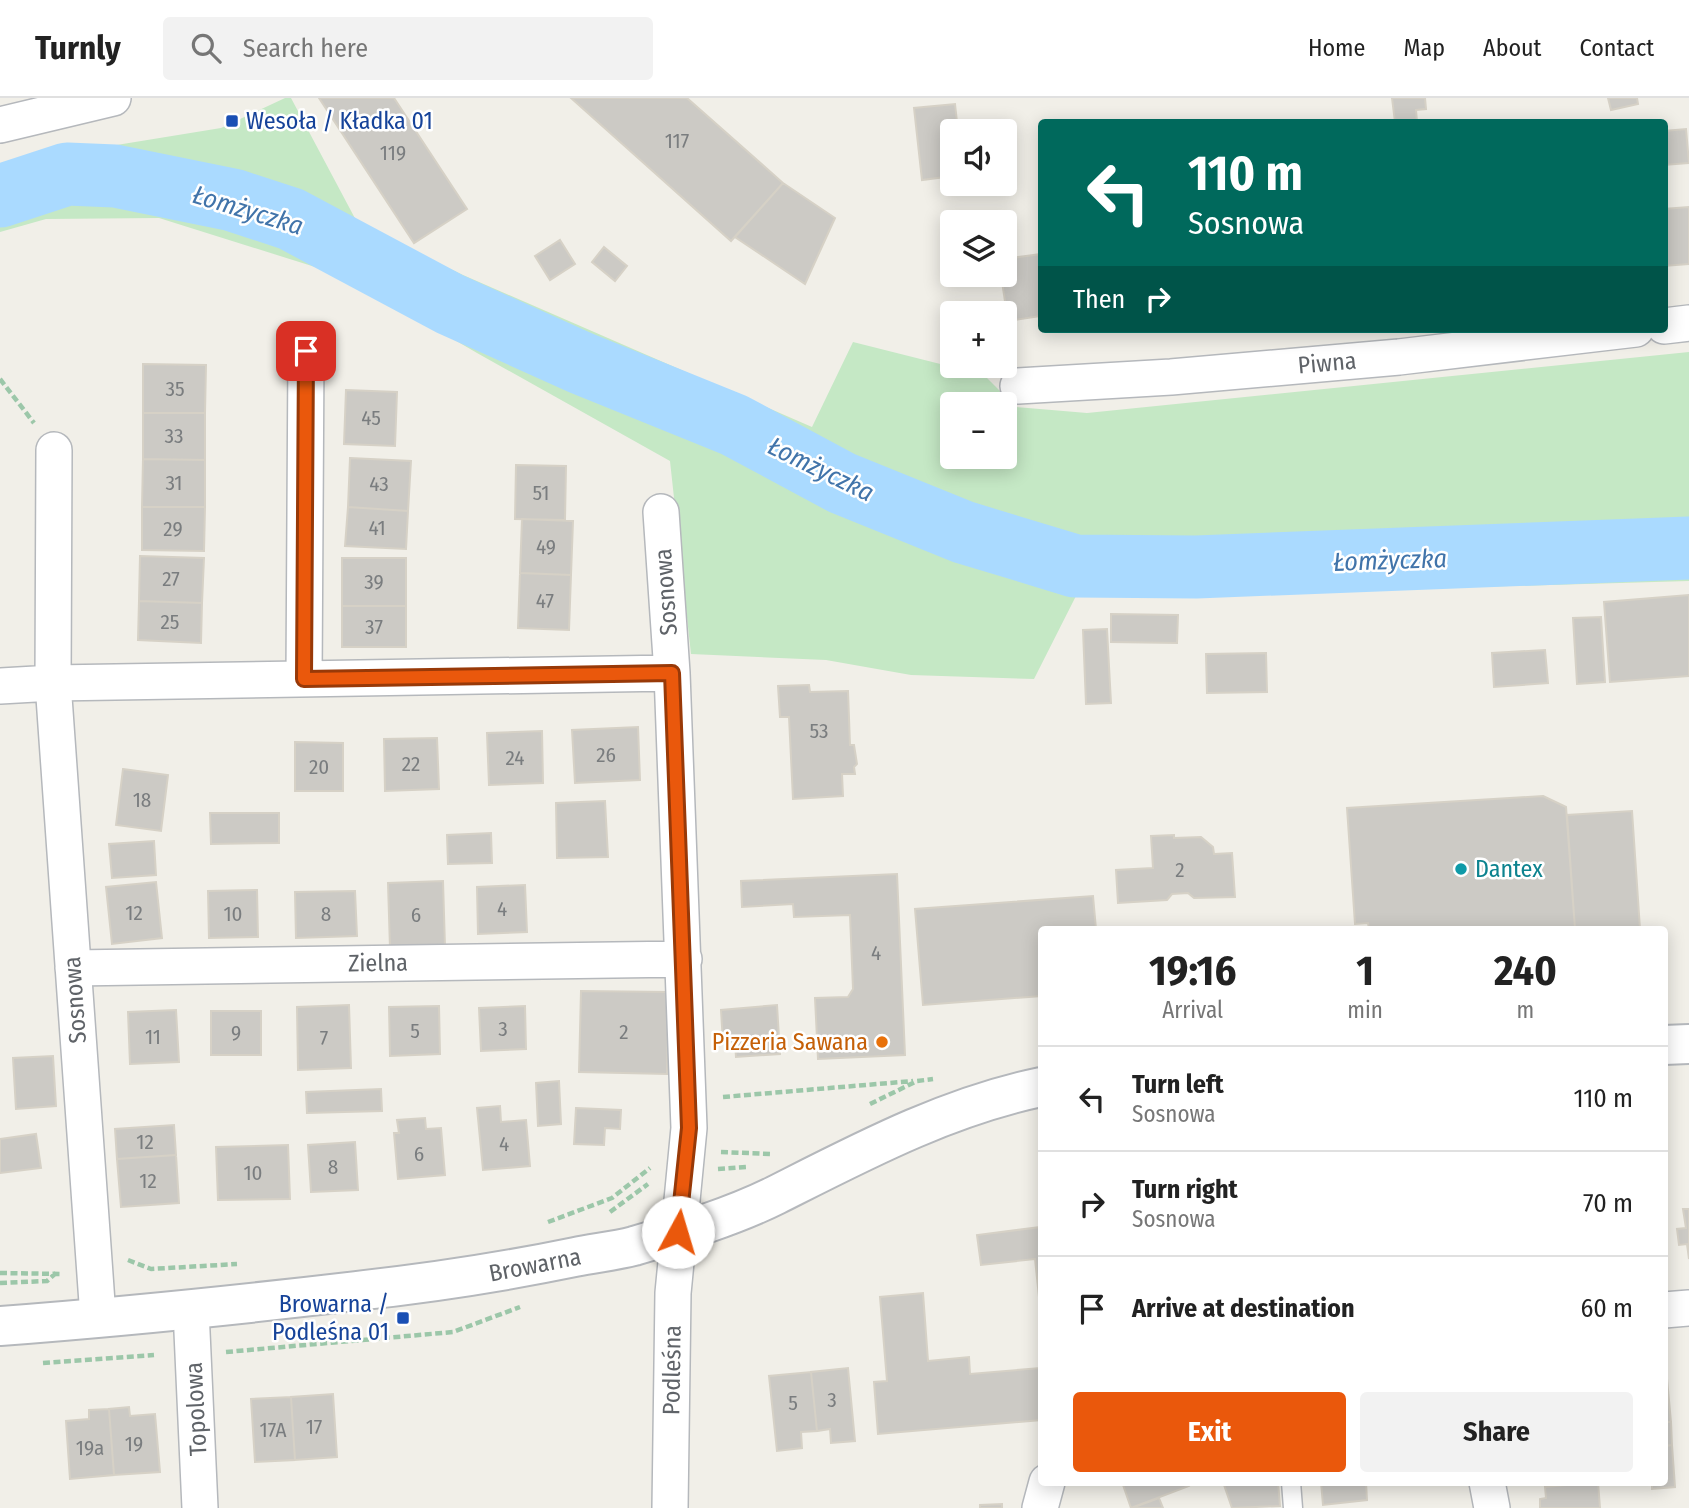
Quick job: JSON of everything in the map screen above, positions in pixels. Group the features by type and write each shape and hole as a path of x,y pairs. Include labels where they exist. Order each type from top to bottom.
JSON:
{"street":[{"path":"0,125 113,98"},
{"path":"1668,326 1689,323"},
{"name":"Piwna","path":"1018,386 1171,377 1385,358 1601,333"},
{"path":"304,679 306,351"},
{"name":"Sosnowa","path":"54,450 53,683 98,1317"},
{"name":"Sosnowa","path":"661,512 672,673 689,1128 678,1232"},
{"path":"0,686 672,673"},
{"name":"Zielna","path":"73,968 684,959"},
{"path":"1668,1045 1689,1044"},
{"name":"Browarna","path":"0,1326 191,1310 487,1274 630,1247 776,1195 864,1149 939,1116 1038,1088"},
{"name":"Podleśna","path":"670,1508 673,1293 678,1232"},
{"path":"1668,1310 1689,1308"},
{"name":"Topolowa","path":"191,1310 200,1508"},
{"path":"1040,1508 1046,1486"},
{"path":"1489,1486 1492,1508"}],"lane":[{"path":"1291,1486 1293,1508"}],"path":[{"path":"0,379 54,450"},
{"path":"712,1098 943,1078"},
{"path":"869,1105 917,1080"},
{"path":"548,1222 612,1198 659,1161 687,1152 774,1154"},
{"path":"0,1283 47,1281 69,1261 113,1255 152,1269 246,1264"}],"green space":[{"path":"285,98 291,98 358,224 463,275 812,427 853,342 940,364 940,378 987,378 1001,392 940,392 940,469 1017,469 1017,407 1087,413 1689,352 1689,581 1371,590 1078,592 1034,679 911,675 826,660 691,654 670,461 347,277 159,218 46,219 0,232 0,164 221,128"}],"building":[{"path":"319,98 394,98 467,209 414,243"},
{"path":"571,98 687,98 783,183 731,241"},
{"path":"1392,98 1425,98 1426,109 1416,110 1417,119 1395,119"},
{"path":"1608,98 1637,98 1638,104 1611,110"},
{"path":"955,104 957,119 940,119 940,178 922,180 914,108"},
{"path":"1686,129 1689,163 1668,165 1668,131"},
{"path":"783,183 835,218 805,284 735,237"},
{"path":"1689,207 1689,264 1668,266 1668,209"},
{"path":"560,240 575,264 550,280 535,256"},
{"path":"604,247 627,266 615,281 592,262"},
{"path":"1038,254 1038,316 1017,320 1017,301 1005,301 1003,287 1017,287 1017,257"},
{"path":"143,364 206,365 205,413 143,413"},
{"path":"346,390 397,392 395,446 344,444"},
{"path":"143,413 205,413 205,460 143,459"},
{"path":"350,458 411,461 408,511 348,507"},
{"path":"143,459 205,460 205,507 142,507"},
{"path":"516,465 566,466 565,520 515,519"},
{"path":"142,507 205,507 204,551 142,550"},
{"path":"348,507 408,511 406,549 345,546"},
{"path":"522,519 573,521 571,575 520,573"},
{"path":"140,556 204,558 202,603 139,601"},
{"path":"342,558 406,558 406,606 342,606"},
{"path":"520,573 571,575 569,630 518,628"},
{"path":"1689,595 1689,676 1610,682 1604,602"},
{"path":"139,601 202,603 201,643 138,640"},
{"path":"342,606 406,606 406,647 342,647"},
{"path":"1111,614 1178,615 1177,643 1111,642"},
{"path":"1601,617 1605,682 1577,684 1573,618"},
{"path":"1107,629 1111,703 1086,704 1083,630"},
{"path":"1545,650 1548,683 1494,687 1492,653"},
{"path":"1266,653 1267,692 1207,693 1206,654"},
{"path":"809,685 810,692 848,691 850,745 854,745 857,764 854,767 855,774 842,774 843,796 793,799 789,717 780,717 778,686"},
{"path":"638,727 640,780 575,783 572,730"},
{"path":"542,731 543,783 489,785 487,733"},
{"path":"437,738 439,789 385,791 384,739"},
{"path":"295,742 343,743 343,791 295,791"},
{"path":"123,769 168,775 161,831 116,825"},
{"name":"Dantex","path":"1543,796 1566,807 1575,926 1355,924 1347,808"},
{"path":"605,801 608,857 557,858 556,803"},
{"path":"1632,811 1640,926 1575,926 1567,815"},
{"path":"210,813 279,813 279,843 211,844"},
{"path":"491,833 492,863 448,864 447,835"},
{"path":"1174,835 1174,838 1201,837 1213,847 1214,854 1232,853 1235,897 1194,898 1188,893 1172,894 1167,900 1118,903 1116,870 1153,868 1151,836"},
{"path":"154,841 156,875 112,878 109,844"},
{"path":"897,874 905,1055 818,1059 815,998 848,997 853,989 850,915 794,917 793,904 742,907 741,881"},
{"path":"443,881 445,947 390,948 388,883"},
{"path":"156,882 162,938 112,944 106,887"},
{"path":"525,885 527,932 478,934 477,887"},
{"path":"257,890 258,937 209,938 208,891"},
{"path":"355,891 357,936 296,938 295,892"},
{"path":"1093,896 1096,926 1038,926 1038,996 923,1005 915,909"},
{"path":"581,991 669,992 667,1074 579,1072"},
{"path":"349,1005 351,1068 298,1070 297,1007"},
{"path":"777,1005 780,1054 736,1057 735,1043 723,1043 721,1010"},
{"path":"439,1006 440,1054 390,1056 389,1007"},
{"path":"525,1006 526,1049 481,1051 479,1008"},
{"path":"176,1010 179,1062 130,1064 128,1012"},
{"path":"211,1011 261,1011 261,1055 211,1055"},
{"path":"53,1056 56,1106 16,1109 13,1058"},
{"path":"559,1081 561,1124 538,1126 536,1083"},
{"path":"381,1089 382,1111 307,1113 306,1092"},
{"path":"500,1106 501,1122 526,1120 530,1166 483,1170 477,1108"},
{"path":"576,1108 621,1110 620,1129 605,1128 604,1145 574,1144"},
{"path":"425,1118 426,1129 441,1128 445,1175 398,1179 394,1133 399,1133 397,1120"},
{"path":"174,1125 176,1155 117,1159 115,1129"},
{"path":"36,1134 41,1168 0,1173 0,1139"},
{"path":"355,1142 358,1190 311,1192 308,1145"},
{"path":"288,1145 290,1199 218,1200 216,1147"},
{"path":"176,1155 179,1203 121,1207 117,1159"},
{"path":"1683,1209 1689,1209 1689,1259 1687,1244 1679,1245 1677,1229 1686,1228"},
{"path":"1038,1227 1038,1288 1035,1259 981,1265 977,1235"},
{"path":"923,1293 928,1361 969,1357 970,1374 1038,1368 1038,1420 878,1434 874,1382 887,1381 880,1297"},
{"path":"848,1368 855,1441 831,1443 830,1429 817,1431 811,1372"},
{"path":"811,1372 817,1431 801,1432 802,1448 777,1451 769,1376"},
{"path":"1668,1390 1671,1422 1668,1422"},
{"path":"333,1394 337,1457 295,1460 291,1397"},
{"path":"291,1397 295,1460 255,1462 251,1399"},
{"path":"129,1407 130,1416 155,1414 160,1472 114,1475 109,1409"},
{"path":"109,1409 114,1475 70,1479 66,1421 89,1419 89,1410"},
{"path":"1668,1422 1671,1422 1672,1445 1668,1446"},
{"path":"1672,1445 1675,1487 1652,1489 1652,1486 1668,1486 1668,1446"},
{"path":"1123,1486 1189,1486 1131,1508"},
{"path":"1224,1486 1278,1486 1280,1506 1232,1508"},
{"path":"1321,1486 1366,1486 1367,1500 1323,1505"},
{"path":"1598,1486 1600,1508 1540,1508 1540,1499 1546,1498 1545,1487"},
{"path":"1159,1498 1163,1508 1132,1508"},
{"path":"1002,1504 1002,1508 980,1508 980,1505"}],"waterway":[{"name":"Łomżyczka","path":"0,196 67,174 115,176 233,200 291,219 450,304 581,363 734,425 842,483 963,532 1075,566 1196,567 1689,548"}],"place":[{"name":"Wesoła / Kładka 01","path":"232,121"},
{"name":"Dantex","path":"1461,869"},
{"name":"Pizzeria Sawana","path":"882,1042"},
{"name":"Browarna / Podleśna 01","path":"403,1318"}],"route":[{"path":"306,351 304,679 672,673 689,1128 678,1232"}]}
